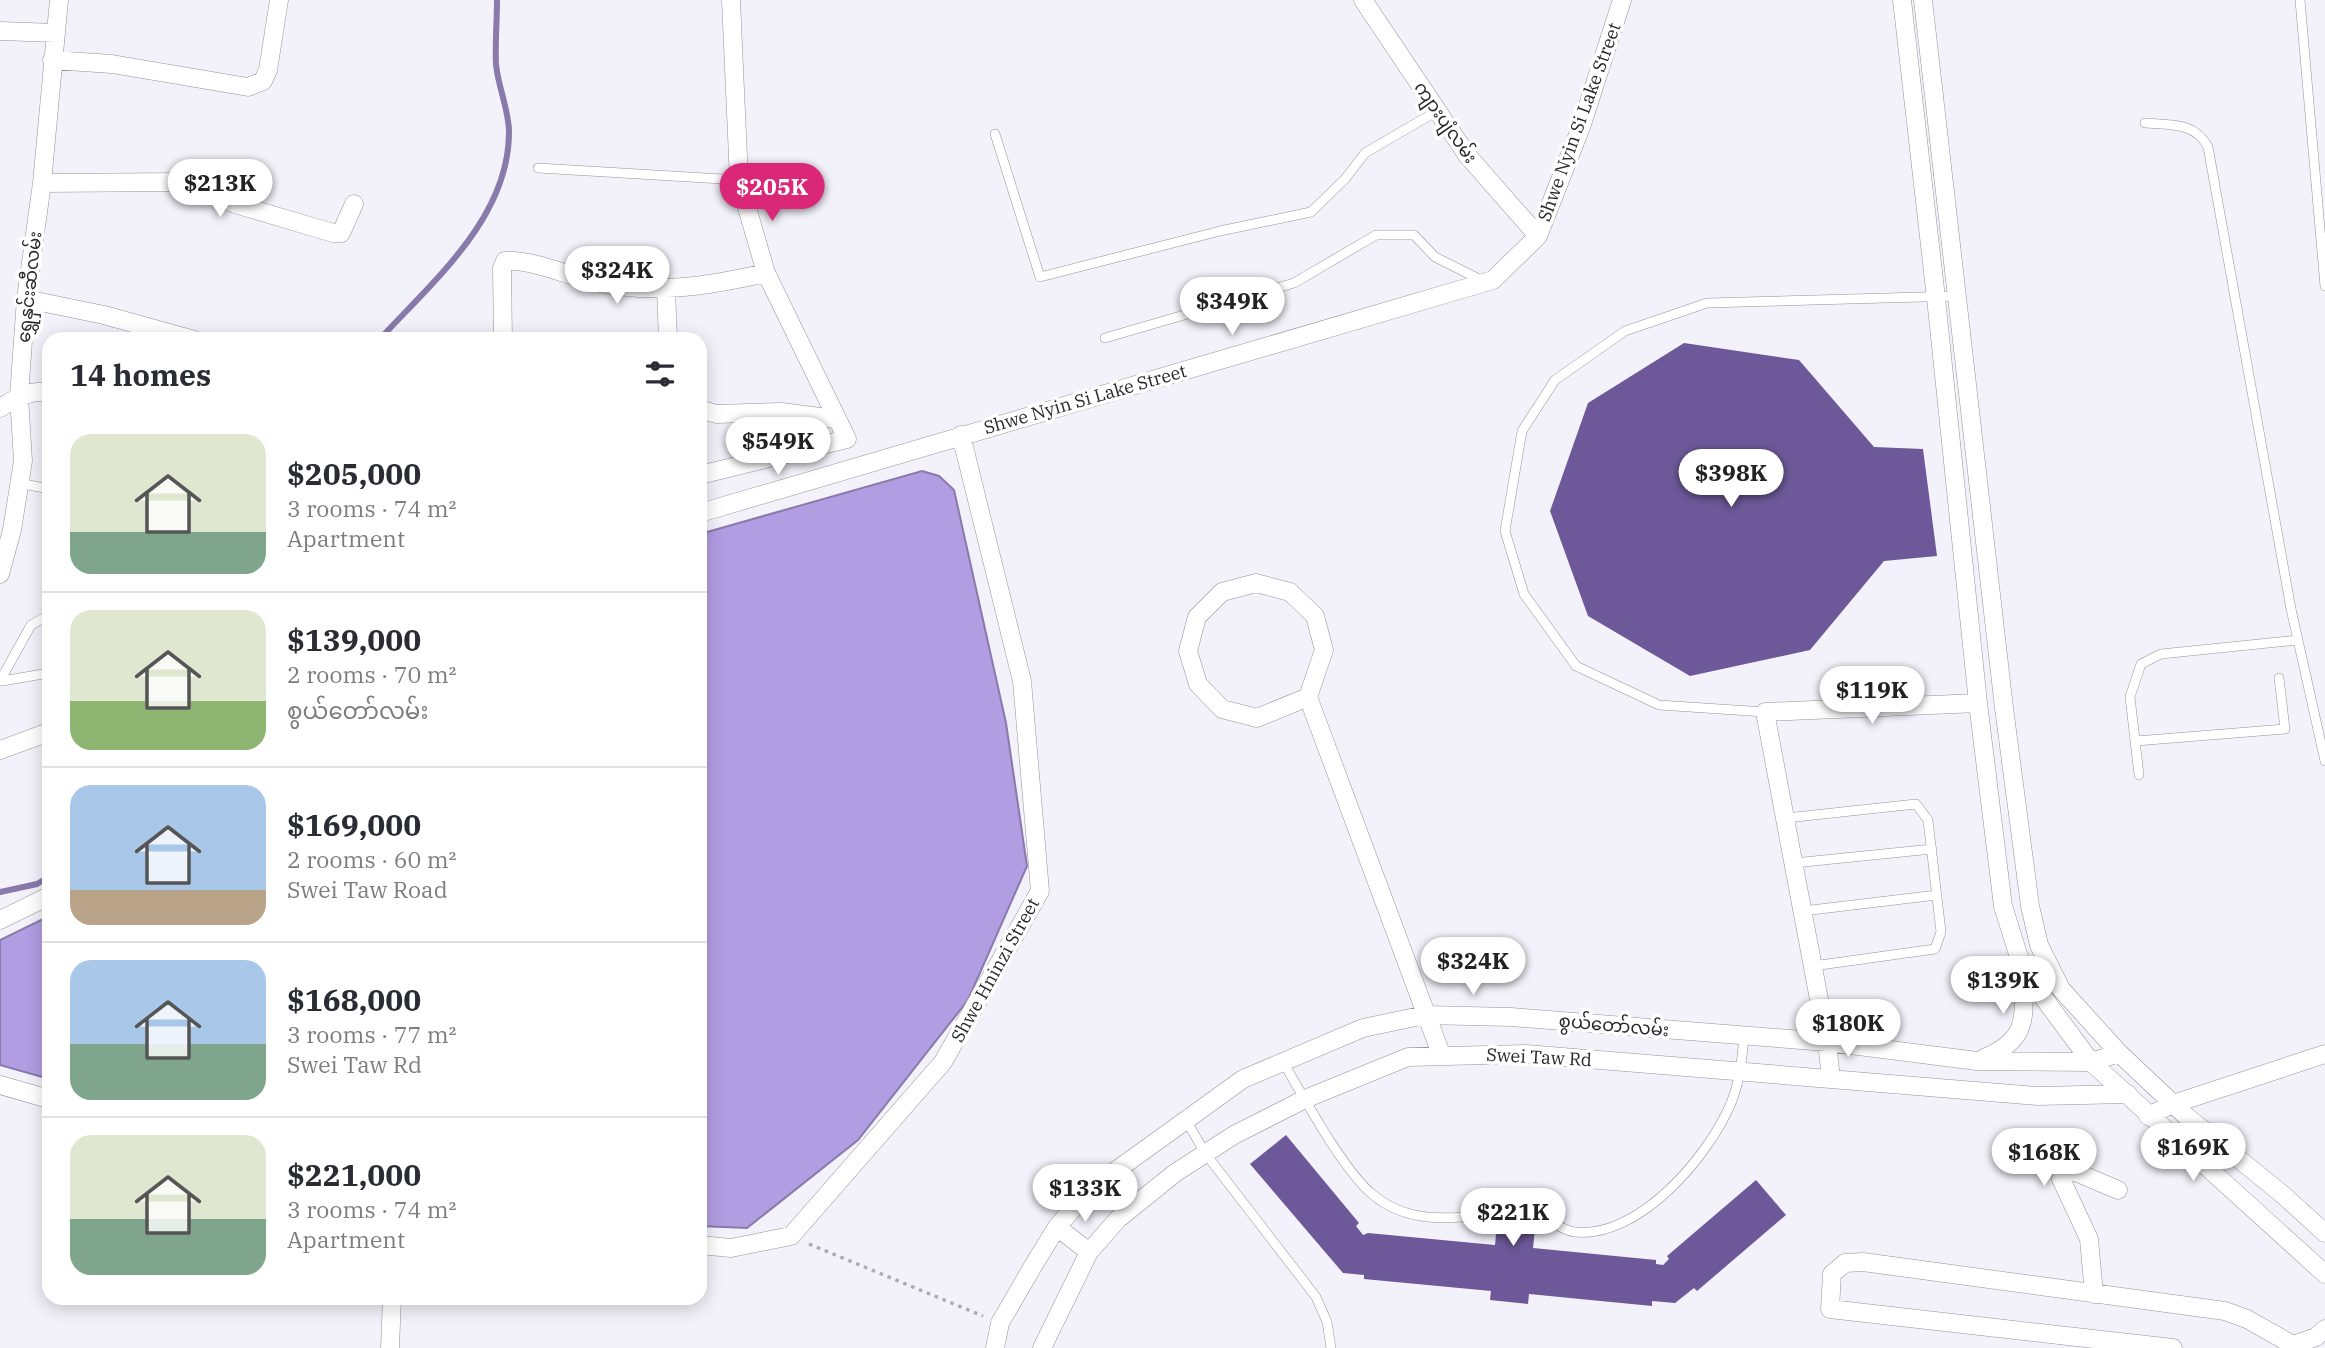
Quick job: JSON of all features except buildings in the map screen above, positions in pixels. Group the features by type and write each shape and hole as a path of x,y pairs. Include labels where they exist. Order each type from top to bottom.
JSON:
{"street":[{"name":"ရွှေနှင်းဆီလမ်း","path":"0,574 23,461 19,396 26,299 42,183 59,0"},
{"path":"52,60 112,64 248,87 263,81 268,70 279,0"},
{"path":"707,473 847,439 766,273 739,180 731,0"},
{"name":"ကျားပျံလမ်း","path":"1363,0 1467,155 1538,236"},
{"name":"Shwe Nyin Si Lake Street","path":"707,511 1493,280 1538,236 1581,127 1622,0"},
{"path":"1902,0 1978,703 2003,906 2023,970 2023,1027 2005,1049 1977,1061"},
{"path":"1923,0 2030,906 2039,945 2061,989 2152,1087 2325,1233"},
{"path":"0,32 56,33"},
{"path":"42,183 183,182 235,204 333,233 341,233 345,228 354,204"},
{"path":"503,332 502,268 505,261 596,283 666,289 711,286 766,273"},
{"path":"666,289 668,332"},
{"path":"26,299 104,315 165,332"},
{"path":"0,408 19,396 42,391"},
{"path":"707,411 716,414 781,412 835,419"},
{"name":"Shwe Hninzi Street","path":"791,1236 943,1062 1040,891 1022,681 961,435"},
{"path":"1308,697 1256,718 1222,709 1198,684 1188,651 1197,617 1222,592 1256,583 1290,592 1315,616 1324,650 1308,697 1344,787 1441,1054"},
{"path":"1831,1079 1827,1042 1765,712 1978,703"},
{"path":"0,750 42,735"},
{"path":"0,920 42,900"},
{"path":"2023,970 2091,1062 2124,1095 2325,1274"},
{"name":"စွယ်တော်လမ်း","path":"995,1348 1000,1323 1057,1227 1089,1190 1243,1079 1363,1027 1425,1015 1511,1017 1827,1042 1977,1061 2091,1062 2119,1053"},
{"name":"Swei Taw Rd","path":"1042,1348 1089,1252 1118,1219 1175,1173 1205,1153 1305,1100 1409,1057 1441,1054 1526,1054 2038,1096 2124,1095 2152,1087"},
{"path":"2148,1116 2173,1104 2325,1054"},
{"path":"0,1085 42,1097"},
{"path":"2094,1294 2089,1239 2061,1179 2071,1170 2118,1190"},
{"path":"1057,1227 1089,1252"},
{"path":"707,1246 731,1248 791,1236"},
{"path":"2173,1348 1829,1309 1832,1274 1844,1263 1863,1262 2225,1311 2247,1319 2293,1345 2316,1337 2325,1329"},
{"path":"390,1348 392,1305"}],"lane":[{"path":"2300,0 2325,286"},
{"path":"995,134 1040,277 1220,230 1311,212 1345,179 1365,153 1437,111"},
{"path":"2145,123 2185,125 2201,133 2208,147 2298,640 2325,761"},
{"path":"538,167 739,180"},
{"path":"1105,338 1294,283 1376,235 1414,235 1435,257 1484,282"},
{"path":"1765,712 1659,705 1576,666 1524,594 1505,531 1522,431 1555,380 1625,331 1707,303 1956,296"},
{"path":"19,484 42,488"},
{"path":"1,681 30,625 42,619"},
{"path":"2139,775 2130,697 2141,664 2161,654 2298,640"},
{"path":"1,681 42,674"},
{"path":"2136,741 2285,729 2279,678"},
{"path":"1786,818 1916,804 1928,820 1941,932 1935,949 1813,966"},
{"path":"1794,863 1932,849"},
{"path":"1803,911 1937,895"},
{"path":"1283,1062 1305,1100 1371,1194 1394,1208 1417,1216 1444,1220 1522,1214 1544,1218 1574,1232 1597,1231 1622,1224 1643,1211 1693,1163 1724,1118 1741,1073 1744,1036"},
{"path":"1186,1120 1205,1153 1316,1297 1327,1322 1331,1348"}],"path":[{"path":"791,1236 1000,1323"}],"shaded area":[{"path":"922,471 939,476 954,490 1006,723 1027,866 968,1000 858,1140 747,1228 707,1226 707,532"},
{"path":"42,919 42,1077 0,1065 0,940"}],"waterway":[{"path":"387,332 464,246 482,220 506,163 509,132 496,64 497,0"},
{"path":"0,892 42,881"}]}
